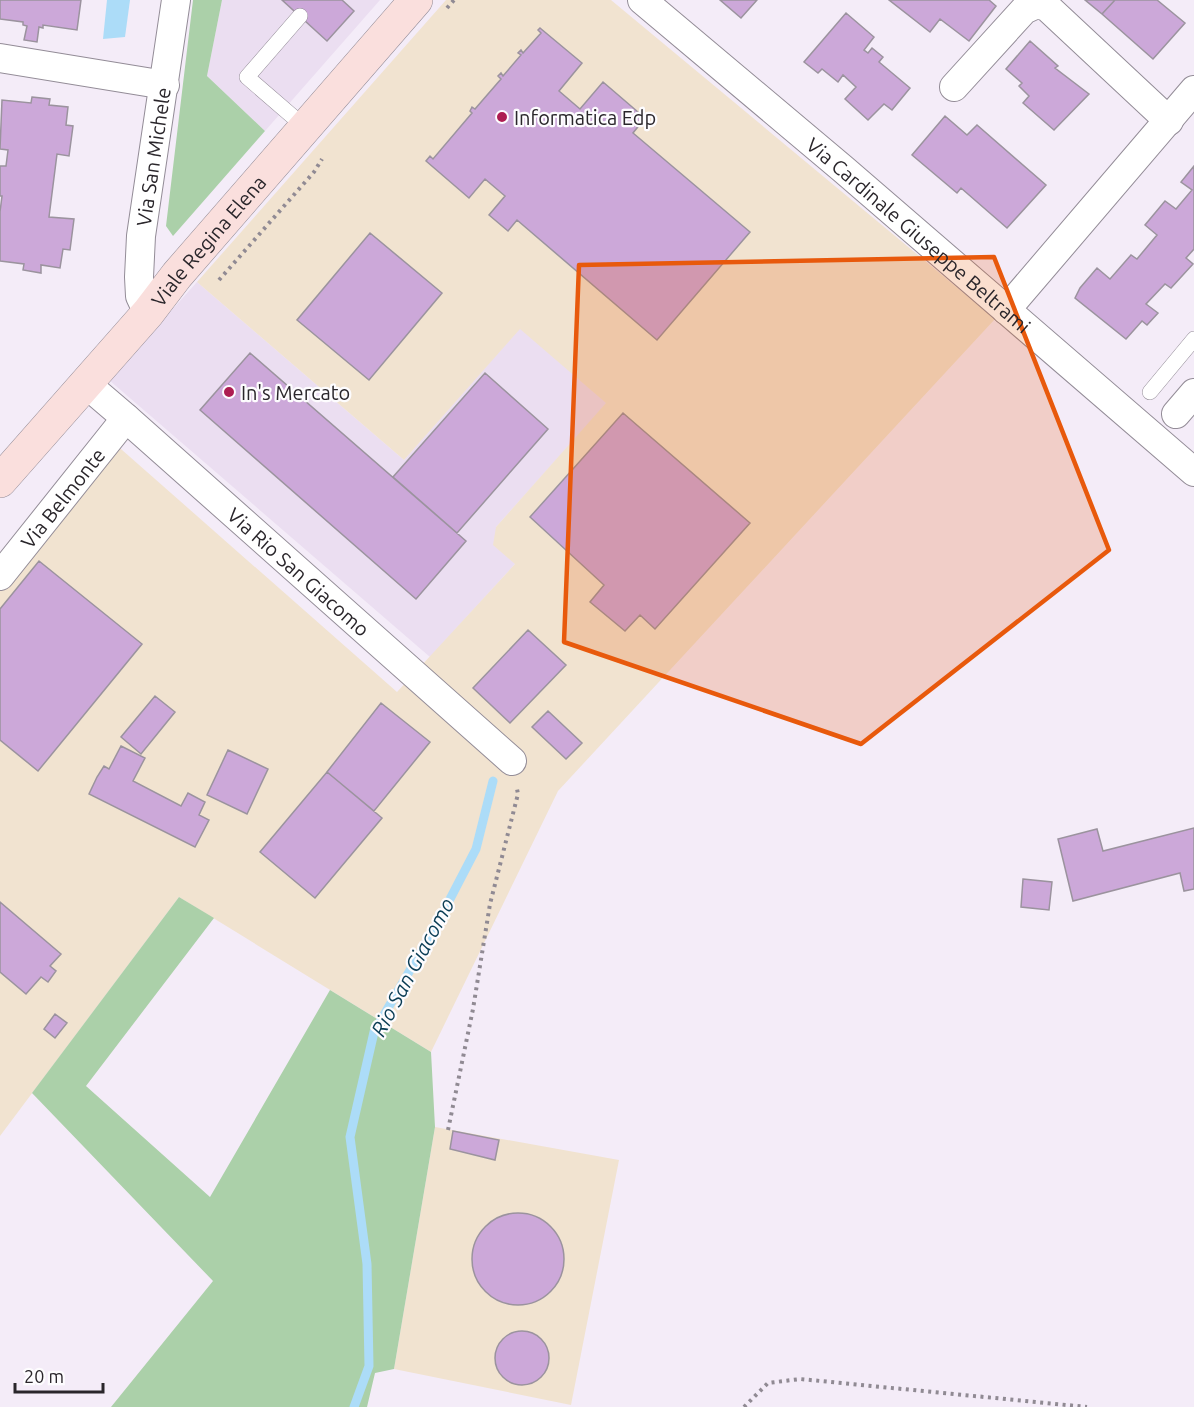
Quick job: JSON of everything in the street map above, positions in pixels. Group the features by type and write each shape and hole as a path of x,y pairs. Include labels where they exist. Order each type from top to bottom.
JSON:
{"main road":[{"name":"Viale Regina Elena","path":"0,481 148,313 177,276 416,0"}],"street":[{"name":"Via San Michele","path":"148,313 140,296 141,236 176,0"},
{"name":"Via Cardinale Giuseppe Beltrami","path":"642,0 834,161 1194,472"},
{"path":"954,87 1024,10 1037,4 1047,7 1169,121"},
{"path":"0,58 165,85"},
{"path":"1005,310 1194,90"},
{"name":"Via Rio San Giacomo","path":"85,383 512,762"},
{"path":"1176,414 1194,393"},
{"name":"Via Belmonte","path":"0,576 126,418"}],"lane":[{"path":"300,16 247,77 306,128"},
{"path":"1150,392 1194,339"}],"path":[{"path":"448,1130 473,1010 490,904 518,794 512,762"},
{"path":"744,1407 768,1383 800,1379 1087,1407"}],"highlighted area":[{"path":"994,257 1109,550 861,744 564,642 579,265"}],"shaded area":[{"path":"222,0 380,0 265,131 207,76"},
{"path":"446,0 611,0 995,319 558,791 431,1052 179,897 0,1136 0,585 113,442 397,692 515,564 493,545 496,527 606,403 520,329 404,460 197,282"},
{"path":"197,282 404,460 520,328 607,403 496,527 515,564 430,657 109,380"},
{"path":"435,1127 619,1160 571,1405 394,1369"}],"green space":[{"path":"193,0 222,0 207,76 265,131 173,236 166,226"},
{"path":"179,897 214,918 86,1086 210,1197 330,990 431,1052 435,1127 394,1369 375,1373 367,1407 111,1407 213,1281 32,1093"}],"water":[{"path":"107,0 130,0 125,37 103,39"}],"building":[{"path":"0,0 81,0 77,30 43,25 43,28 39,27 37,42 24,40 27,26 23,25 23,22 0,19"},
{"path":"282,0 342,0 354,11 327,41"},
{"path":"720,0 757,0 741,18"},
{"path":"889,0 989,0 996,6 969,41 940,19 930,32"},
{"path":"1085,0 1115,0 1102,14"},
{"path":"1115,0 1157,0 1185,23 1153,59 1102,14"},
{"path":"846,13 874,37 864,50 868,53 872,48 883,57 879,62 910,88 892,110 884,104 868,120 845,99 856,87 843,75 838,82 822,69 818,73 804,62"},
{"path":"540,28 582,63 559,91 580,109 603,82 645,118 633,133 750,232 657,340 517,220 508,231 489,215 505,196 485,179 469,198 426,161 430,156 433,159 472,113 470,111 472,107 475,109 501,79 498,76 501,73 503,76 521,55 518,53 521,50 523,53 541,33 538,30"},
{"path":"1030,41 1058,66 1055,68 1089,94 1054,130 1023,103 1029,96 1019,86 1022,83 1006,69"},
{"path":"32,97 50,99 49,105 68,107 66,125 73,126 69,156 57,154 49,217 74,219 70,250 63,249 60,268 41,265 41,273 23,270 24,264 0,261 2,196 0,196 0,166 6,166 8,150 0,149 2,100 31,103"},
{"path":"945,116 967,135 977,125 1046,185 1007,228 961,188 957,193 912,155"},
{"path":"1194,166 1194,249 1186,258 1193,264 1171,288 1165,284 1146,304 1158,313 1147,325 1142,321 1126,339 1075,298 1080,288 1097,268 1110,279 1131,255 1137,259 1157,235 1145,225 1165,201 1176,209 1192,190 1181,182"},
{"path":"370,233 442,293 369,380 297,320"},
{"path":"250,353 466,541 416,599 200,410"},
{"path":"485,373 548,429 457,533 393,477"},
{"path":"623,413 750,523 655,629 640,615 625,631 590,602 604,585 530,517"},
{"path":"39,561 142,644 38,771 0,740 0,609"},
{"path":"528,630 566,665 510,723 473,688"},
{"path":"155,696 175,712 141,754 121,737"},
{"path":"381,703 430,742 374,811 327,772"},
{"path":"548,711 582,743 566,759 532,727"},
{"path":"121,746 145,758 133,781 181,806 188,793 205,802 199,815 209,820 195,847 89,794 104,766 109,769"},
{"path":"228,750 268,769 247,814 207,795"},
{"path":"327,772 382,818 315,898 260,852"},
{"path":"1194,828 1194,889 1184,891 1180,873 1073,901 1058,839 1097,829 1103,851"},
{"path":"1023,879 1052,882 1049,910 1021,907"},
{"path":"0,902 61,954 50,966 56,971 48,982 41,977 26,994 0,972"},
{"path":"55,1014 67,1023 55,1038 44,1029"},
{"path":"453,1131 499,1140 495,1160 450,1149"},
{"path":"518,1213 536,1217 551,1226 560,1241 564,1259 560,1277 551,1292 536,1301 518,1305 500,1301 485,1292 476,1277 472,1259 476,1241 485,1226 500,1217"},
{"path":"517,1331 527,1331 537,1335 545,1343 549,1358 545,1373 537,1381 527,1385 517,1385 507,1381 499,1373 495,1363 495,1353 499,1343 507,1335"}],"waterway":[{"name":"Rio San Giacomo","path":"354,1407 369,1366 367,1264 350,1137 374,1032 437,924 476,849 493,781"}],"place":[{"name":"Informatica Edp","path":"502,117"},
{"name":"In's Mercato","path":"229,392"}]}
